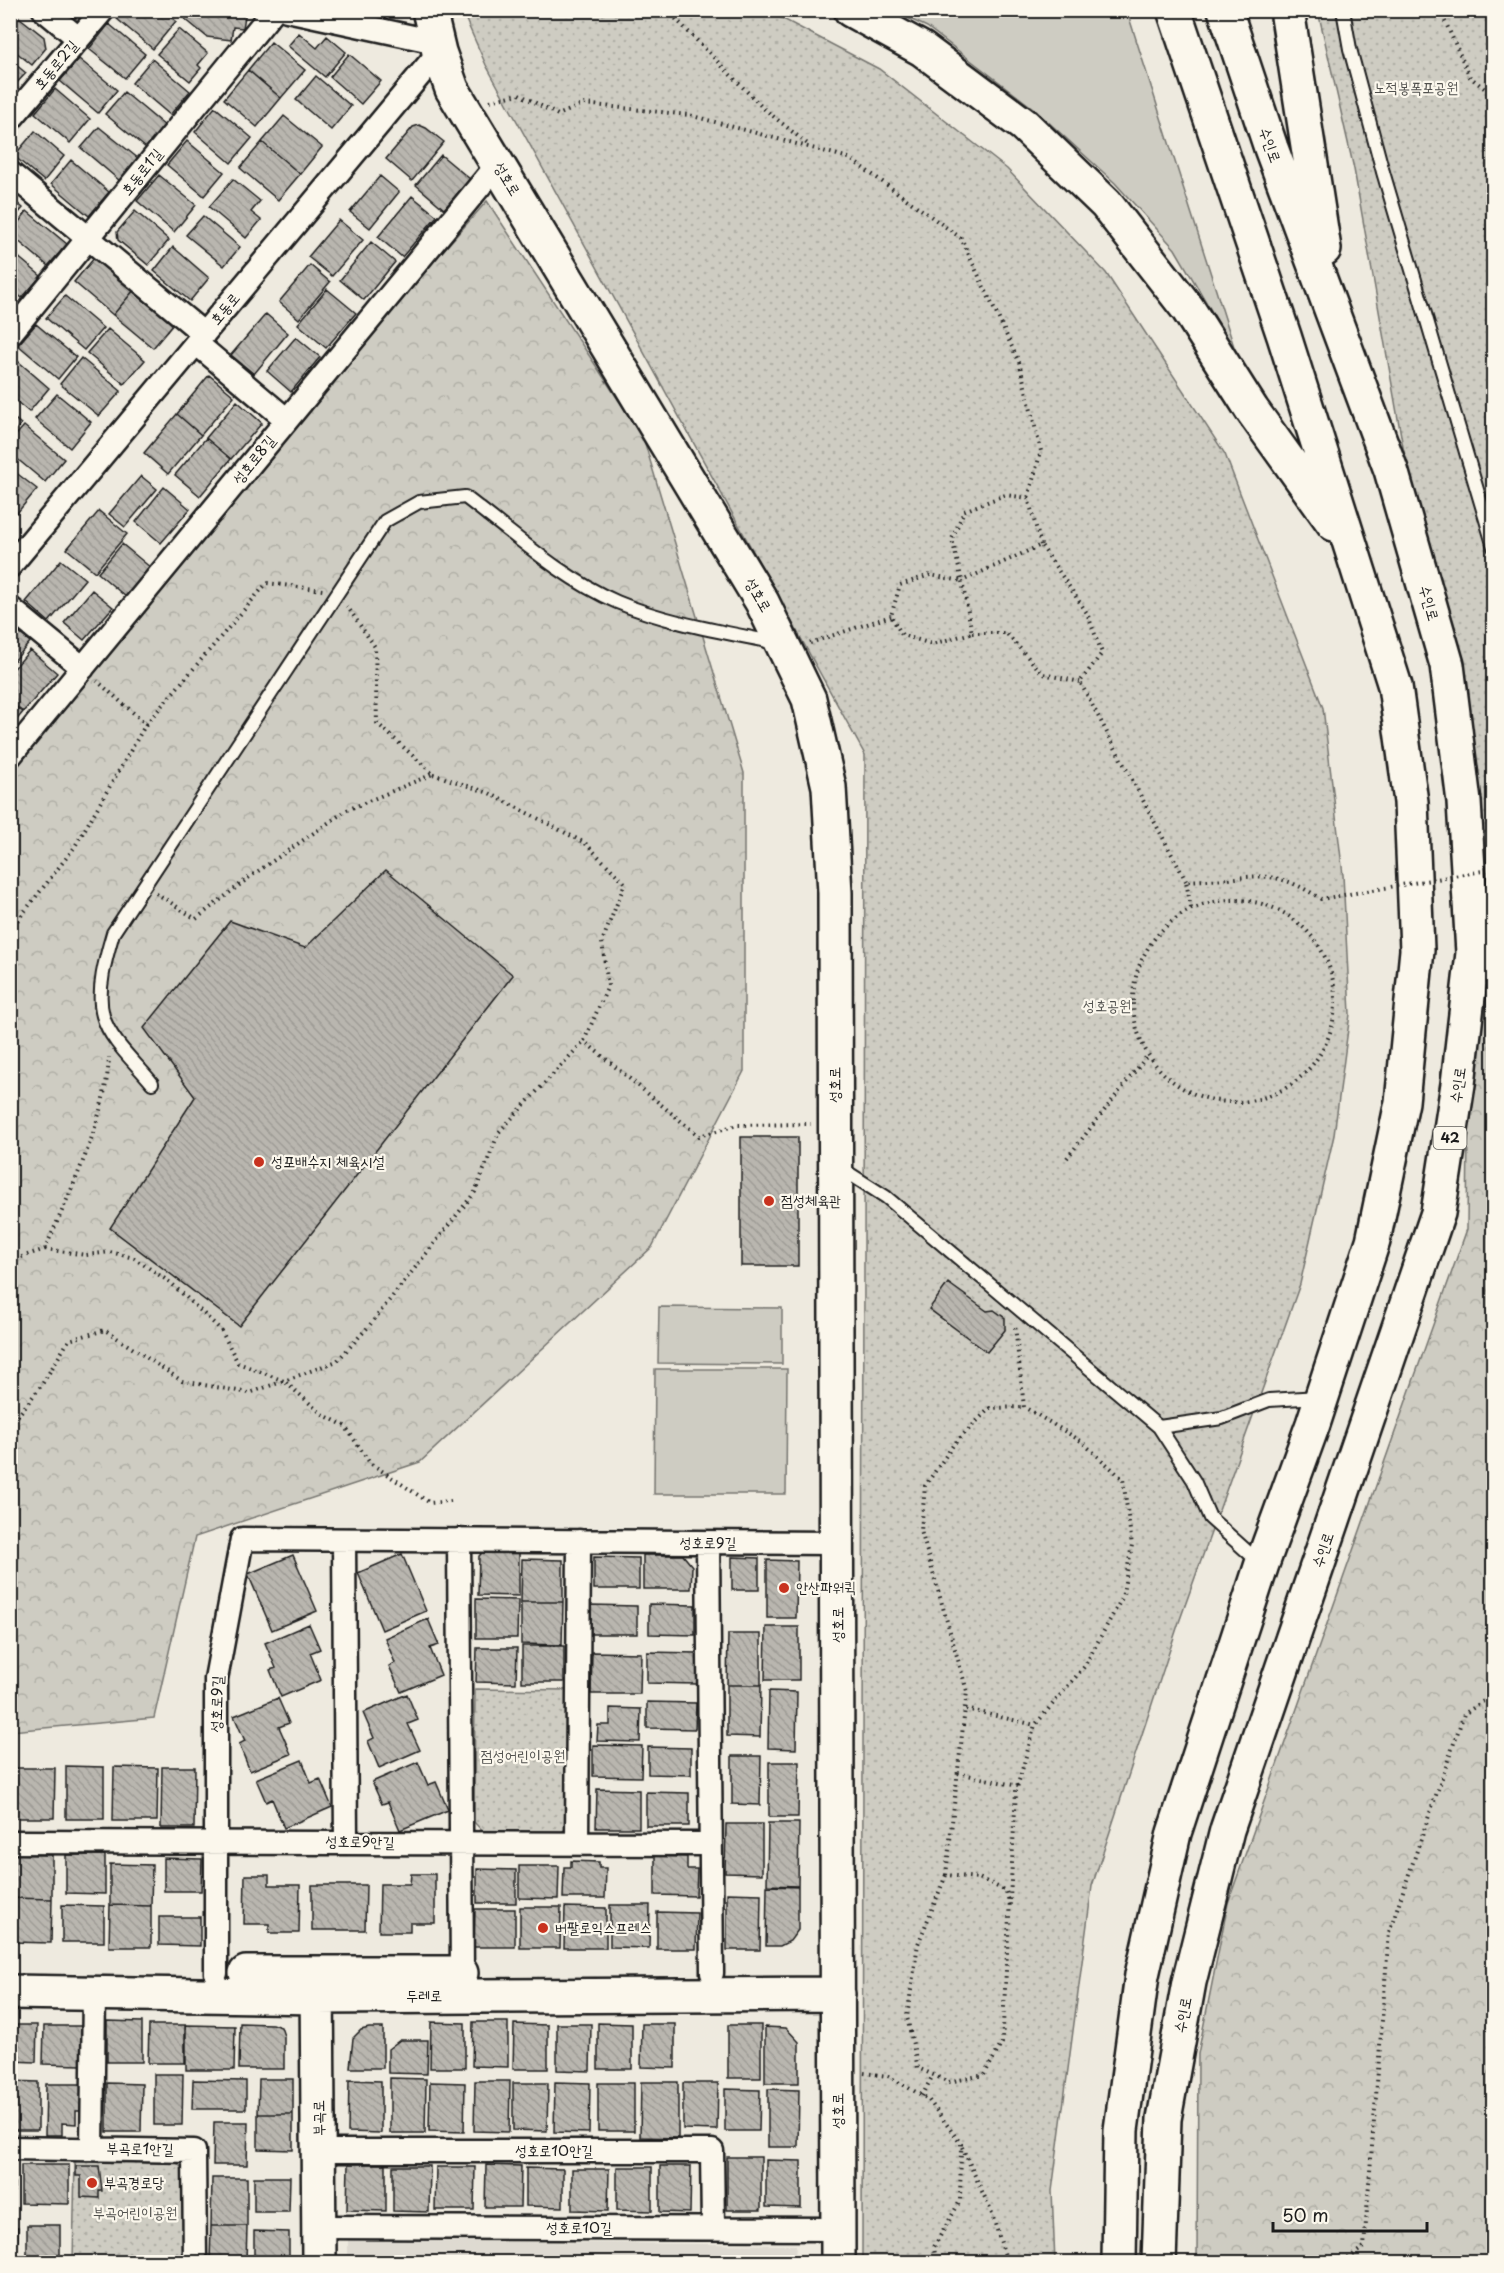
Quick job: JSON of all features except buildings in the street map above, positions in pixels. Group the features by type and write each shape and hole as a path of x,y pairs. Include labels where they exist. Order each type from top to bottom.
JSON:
{"main road":[{"name":"성호로","path":"429,10 437,47 452,89 462,107 762,602 786,648 809,699 829,787 835,893 838,2262"},
{"path":"851,10 922,49 1024,125 1106,204 1188,309 1252,410 1353,551"},
{"path":"1119,2262 1121,2130 1142,1976 1174,1833 1262,1564 1313,1424 1373,1241 1402,1102 1417,950 1411,802 1395,686 1353,551 1174,10"},
{"name":"수인로","path":"1159,2262 1164,2119 1190,1982 1227,1830 1438,1213 1458,1084 1473,953 1464,802 1447,665 1391,470 1334,310 1271,148 1225,10"},
{"path":"1287,10 1334,310"},
{"name":"두레로","path":"10,1971 216,1973 317,1985 462,1973 712,1973 838,1984"},
{"name":"두레로","path":"10,1992 94,1994 317,1985 838,1984"},
{"name":"부곡로","path":"317,1985 319,2262"}],"street":[{"path":"44,10 78,38"},
{"name":"호동로2길","path":"10,120 103,10"},
{"name":"호동로1길","path":"10,334 274,10"},
{"path":"287,10 437,47"},
{"name":"호동로","path":"10,566 200,338 437,47"},
{"name":"성호로8길","path":"10,756 498,164"},
{"path":"10,173 89,238 287,420"},
{"path":"10,608 83,668"},
{"name":"성호로9길","path":"216,1973 216,1679 242,1539 837,1543"},
{"path":"344,1540 346,1842"},
{"path":"459,1540 462,1973"},
{"path":"577,1843 579,1541"},
{"path":"708,1543 712,1973"},
{"name":"성호로9안길","path":"10,1842 710,1844"},
{"path":"92,2148 94,1994"},
{"name":"부곡로1안길","path":"10,2148 194,2151 195,2262"},
{"name":"성호로10안길","path":"319,2151 712,2151 713,2228"},
{"name":"성호로10길","path":"320,2227 838,2229"}],"lane":[{"path":"1343,10 1350,49 1383,172 1494,547"},
{"path":"152,1083 110,1031 102,1014 102,985 113,933 385,520 419,502 465,497 556,566 589,588 618,602 705,628 786,648"},
{"path":"1471,971 1494,918"},
{"path":"835,1165 886,1197 1159,1427 1194,1481 1210,1518 1262,1564"},
{"path":"1159,1427 1222,1418 1269,1400 1320,1397"}],"path":[{"path":"667,10 763,108 813,148"},
{"path":"1440,10 1470,77 1494,96"},
{"path":"462,107 519,94 558,115 584,104 689,115 849,158 961,238 1019,363 1041,451 1028,498 1041,546 1087,613 1102,653 1080,682"},
{"path":"972,633 952,539 964,511 1005,495 1028,498"},
{"path":"1041,546 962,581 930,574 900,585 891,616 902,635 932,644 972,633 1006,633 1043,674 1080,682 1186,882 1191,908"},
{"path":"10,930 74,848 146,724 267,583 338,592 375,647 376,723 433,774 489,793 585,843 625,882 602,942 608,986 584,1041 499,1132 475,1192 369,1326 337,1361 249,1393 182,1381 105,1330 69,1340 41,1386 10,1426"},
{"path":"786,648 891,616"},
{"path":"83,668 146,724"},
{"path":"145,886 196,919 250,876 347,810 433,774"},
{"path":"1186,882 1258,874 1296,883 1321,899 1494,869"},
{"path":"1225,900 1259,903 1289,916 1313,937 1329,965 1336,997 1332,1029 1318,1058 1296,1081 1268,1097 1236,1103 1202,1098 1171,1082 1148,1056 1134,1024 1132,989 1142,956 1162,928 1191,908 1225,900"},
{"path":"45,1249 80,1172 108,1079 110,1031"},
{"path":"584,1041 699,1136 737,1125 835,1123"},
{"path":"1067,1158 1148,1056"},
{"path":"10,1261 45,1249 86,1255 110,1252 134,1258 171,1283 221,1330 238,1363 284,1381 322,1414 345,1426 370,1463 430,1503 451,1501"},
{"path":"1012,1304 1024,1407"},
{"path":"1024,1407 1081,1441 1124,1479 1132,1545 1122,1598 1084,1667 1035,1725 1018,1786 1002,2043 984,2074 949,2082 918,2068 907,2017 918,1944 946,1875 966,1709 968,1691 921,1531 925,1485 954,1444 990,1408 1024,1407"},
{"path":"1343,2262 1364,2247 1389,1932 1464,1714 1494,1694"},
{"path":"966,1709 1035,1725"},
{"path":"958,1773 1018,1786"},
{"path":"946,1875 980,1878 1006,1891 1010,1905"},
{"path":"838,2069 888,2076 928,2099 961,2144 991,2211 1007,2262"},
{"path":"922,2096 933,2074"},
{"path":"936,2262 934,2247 960,2201 961,2144"}],"shaded area":[{"path":"348,2240 796,2245 795,2262 348,2262"}],"green space":[{"name":"성호공원","path":"462,11 768,11 879,69 1007,169 1106,273 1225,454 1323,708 1343,875 1350,1014 1334,1135 1300,1284 1178,1625 1092,1886 1052,2191 1055,2262 862,2262 865,755 486,65"},
{"path":"893,11 1127,11 1236,353 1175,249 1115,183 1033,108 927,27"},
{"name":"노적봉폭포공원","path":"1318,11 1493,11 1493,831 1471,833 1354,169"},
{"path":"487,201 643,437 744,773 744,1071 652,1247 420,1462 195,1537 154,1718 11,1731 11,773 335,373"},
{"path":"1493,831 1493,2262 1197,2262 1198,2054 1228,1903 1467,1229 1471,833"},
{"path":"659,1307 782,1308 782,1364 658,1363"},
{"path":"655,1369 787,1369 786,1494 654,1494"},
{"name":"점성어린이공원","path":"475,1689 573,1690 571,1823 560,1834 484,1833 474,1822"},
{"name":"부곡어린이공원","path":"75,2161 177,2163 188,2174 186,2262 73,2262"}],"place":[{"name":"성포배수지 체육시설","path":"259,1162"},
{"name":"점성체육관","path":"769,1201"},
{"name":"안산파워퀵","path":"784,1588"},
{"name":"버팔로익스프레스","path":"543,1928"},
{"name":"부곡경로당","path":"92,2183"}]}
